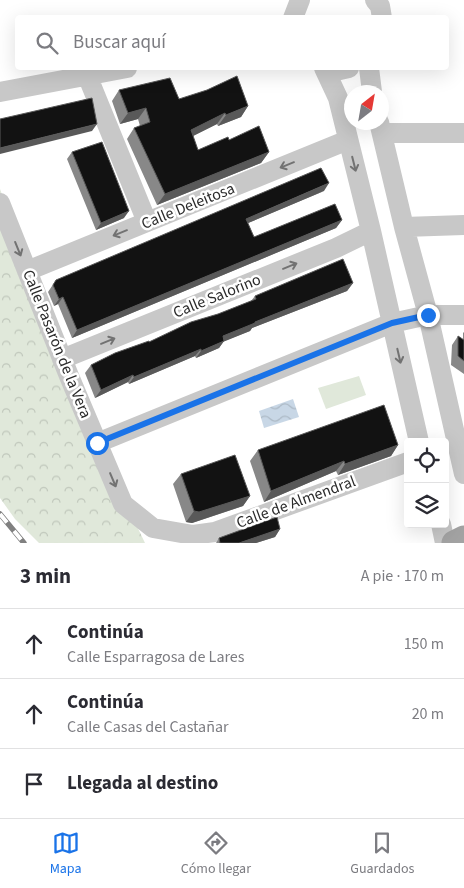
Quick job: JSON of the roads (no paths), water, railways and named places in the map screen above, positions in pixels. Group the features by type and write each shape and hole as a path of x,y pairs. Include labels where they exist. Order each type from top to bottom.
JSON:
{"main road":[{"path":"454,543 464,538"}],"street":[{"path":"294,15 300,0"},
{"path":"0,92 116,70"},
{"path":"325,70 338,98 418,438"},
{"path":"370,70 371,85"},
{"path":"87,75 148,222"},
{"path":"389,128 464,133"},
{"path":"381,130 463,464"},
{"name":"Calle Deleitosa","path":"27,271 348,140"},
{"name":"Calle Pasarón de la Vera","path":"0,203 62,359 123,504 153,528"},
{"path":"404,227 464,225"},
{"name":"Calle Salorino","path":"62,359 336,248 370,231"},
{"path":"97,443 392,323 428,315 464,315"},
{"name":"Calle de Almendral","path":"153,528 193,535 215,532 404,463"},
{"path":"442,528 445,543"}],"water":[{"path":"293,399 299,417 264,428 259,411"}],"railway":[{"path":"0,514 24,543"}]}
